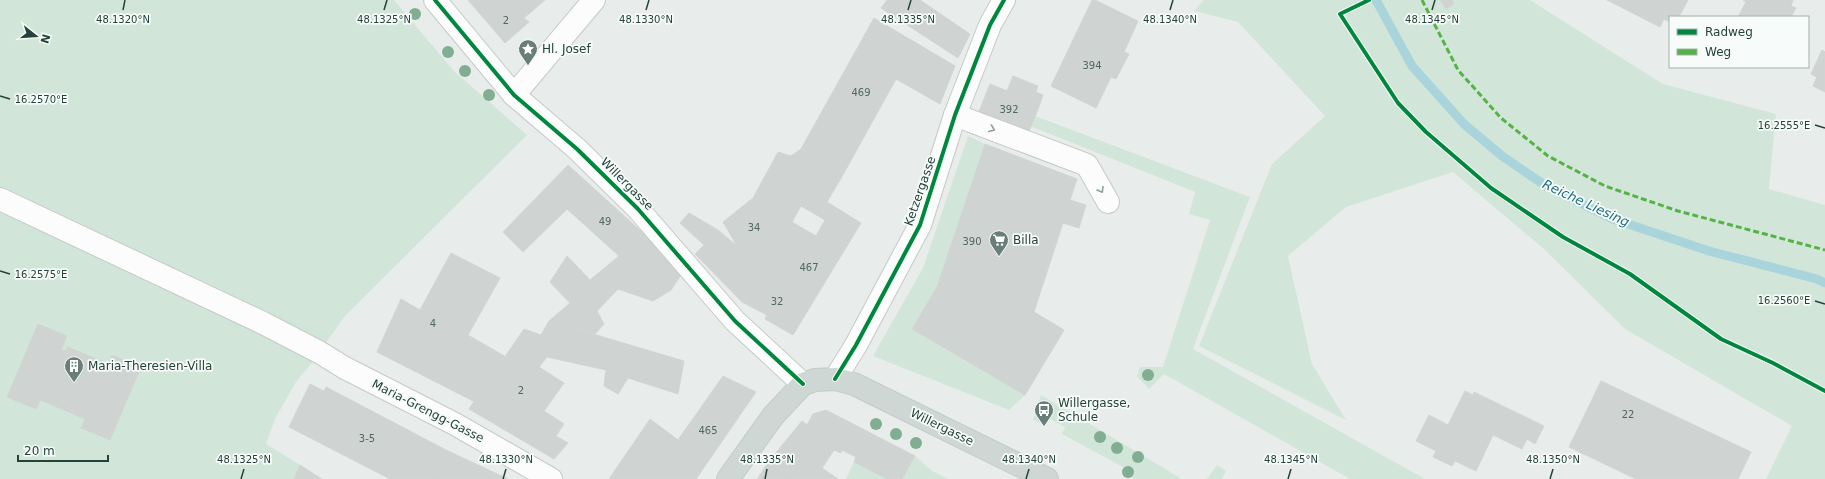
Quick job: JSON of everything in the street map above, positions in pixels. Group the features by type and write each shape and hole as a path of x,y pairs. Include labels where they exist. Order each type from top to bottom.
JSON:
{"main road":[{"path":"728,479 773,416 803,384 815,380 835,379"},
{"name":"Willergasse","path":"835,379 854,384 871,392 1047,479"}],"street":[{"name":"Willergasse","path":"435,0 514,95 577,149 638,208 736,321 803,384"},
{"path":"514,95 594,0"},
{"name":"Ketzergasse","path":"835,379 856,345 920,225 955,115 990,25 1004,0"},
{"path":"955,115 1087,165 1108,202"},
{"name":"Maria-Grengg-Gasse","path":"0,199 263,323 319,352 345,368 460,427 551,479"}],"green space":[{"path":"0,0 394,0 454,71 527,135 345,316 296,382 276,417 266,444 300,465 294,479 0,479"},
{"path":"1204,0 1530,0 1663,84 1776,114 1769,189 1825,205 1825,479 1766,479 1792,426 1625,329 1545,250 1453,172 1346,207 1288,256 1312,364 1346,420 1199,346 1272,164 1325,116 1238,22 1194,11"},
{"path":"1035,116 1250,197 1193,349 1425,479 1350,479 1164,374 1149,389 1137,376 1140,367 1163,367 1210,220 1189,214 1195,192 1030,126"},
{"path":"968,136 985,144 937,287 912,328 1025,395 1009,410 873,356 923,268"},
{"path":"1041,395 1182,479 1135,479 1122,472 1123,467 1062,434 1065,427 1048,418 1044,425 1033,420"},
{"path":"915,456 932,471 948,479 902,479"},
{"path":"854,462 887,479 846,479"},
{"path":"1217,465 1226,471 1222,479 1207,479"}],"building":[{"path":"468,0 545,0 524,18 529,22 505,43"},
{"path":"887,0 920,0 970,34 958,58 881,8"},
{"path":"1092,0 1095,0 1138,21 1124,52 1129,54 1116,79 1111,77 1096,108 1051,86"},
{"path":"1440,0 1452,0 1454,4 1446,9"},
{"path":"1607,0 1688,0 1680,16 1669,16 1669,22 1664,19 1660,27"},
{"path":"1743,0 1793,0 1791,6 1796,8 1792,16 1739,16 1746,2"},
{"path":"874,18 955,66 940,104 896,79 844,173 801,149"},
{"path":"1822,50 1825,52 1825,92 1813,86 1817,77 1811,74"},
{"path":"1013,76 1038,86 1036,92 1043,95 1040,104 1007,91"},
{"path":"990,84 1040,104 1028,134 978,114"},
{"name":"Billa","path":"985,144 1077,179 1070,200 1086,205 1079,228 1063,223 1034,312 1064,330 1025,395 912,329 937,287"},
{"path":"801,149 820,160 756,275 762,279 742,302 695,254 704,245 680,223 689,213 718,230 737,246 723,222 753,198 778,152 791,156"},
{"path":"820,160 844,173 827,202 861,223 793,335 765,319 767,315 742,302 762,279 756,275","holes":["801,206 825,220 816,236 792,222"]},
{"path":"568,165 643,233 619,256 567,209 523,252 503,232"},
{"path":"643,233 681,275 671,290 653,301 618,289 597,311 604,324 595,334 549,321 570,303 550,282 567,256 590,280 619,256"},
{"path":"451,253 500,278 468,335 506,357 475,402 377,352 401,299 420,310"},
{"path":"549,321 684,361 678,394 628,378 618,394 604,386 606,370 547,357 539,367 564,383 544,411 564,424 556,436 568,443 554,459 469,409 524,329 541,335"},
{"name":"Maria-Theresien-Villa","path":"38,324 67,336 61,350 66,351 68,347 104,362 102,367 106,369 112,355 141,367 110,440 81,428 85,419 40,400 36,409 7,397"},
{"path":"723,376 756,392 696,479 609,479 650,419 678,440"},
{"path":"1601,381 1751,452 1738,479 1636,479 1569,447"},
{"path":"310,384 324,391 326,387 446,450 431,479 390,479 289,427"},
{"path":"1465,391 1473,395 1474,392 1544,426 1535,444 1527,439 1522,449 1493,435 1476,471 1455,461 1452,466 1433,457 1436,451 1416,441 1429,415 1448,425"},
{"path":"826,410 915,456 902,479 887,479 854,462 856,457 842,450 841,453 834,450 822,468 838,479 800,479 770,460 802,421 807,425 813,414"},
{"path":"446,450 508,479 431,479"},
{"path":"770,460 800,479 757,479"},
{"path":"300,465 322,479 294,479"}],"waterway":[{"name":"Reiche Liesing","path":"1376,0 1412,66 1464,124 1502,156 1546,186 1613,219 1709,251 1817,279 1825,283"}],"marked path":[{"path":"1422,0 1458,70 1501,118 1548,156 1605,186 1678,211 1825,250"}],"cycle path":[{"path":"435,0 514,95 577,149 638,209 735,321 803,384"},
{"path":"835,379 856,345 920,225 955,115 990,25 1004,0"},
{"path":"1369,0 1340,14 1398,103 1426,132 1491,188 1563,237 1630,274 1721,339 1773,363 1825,391"}],"place":[{"name":"Hl. Josef","path":"528,66"},
{"name":"Billa","path":"999,257"},
{"name":"Maria-Theresien-Villa","path":"74,383"},
{"name":"Willergasse, Schule","path":"1044,427"}]}
